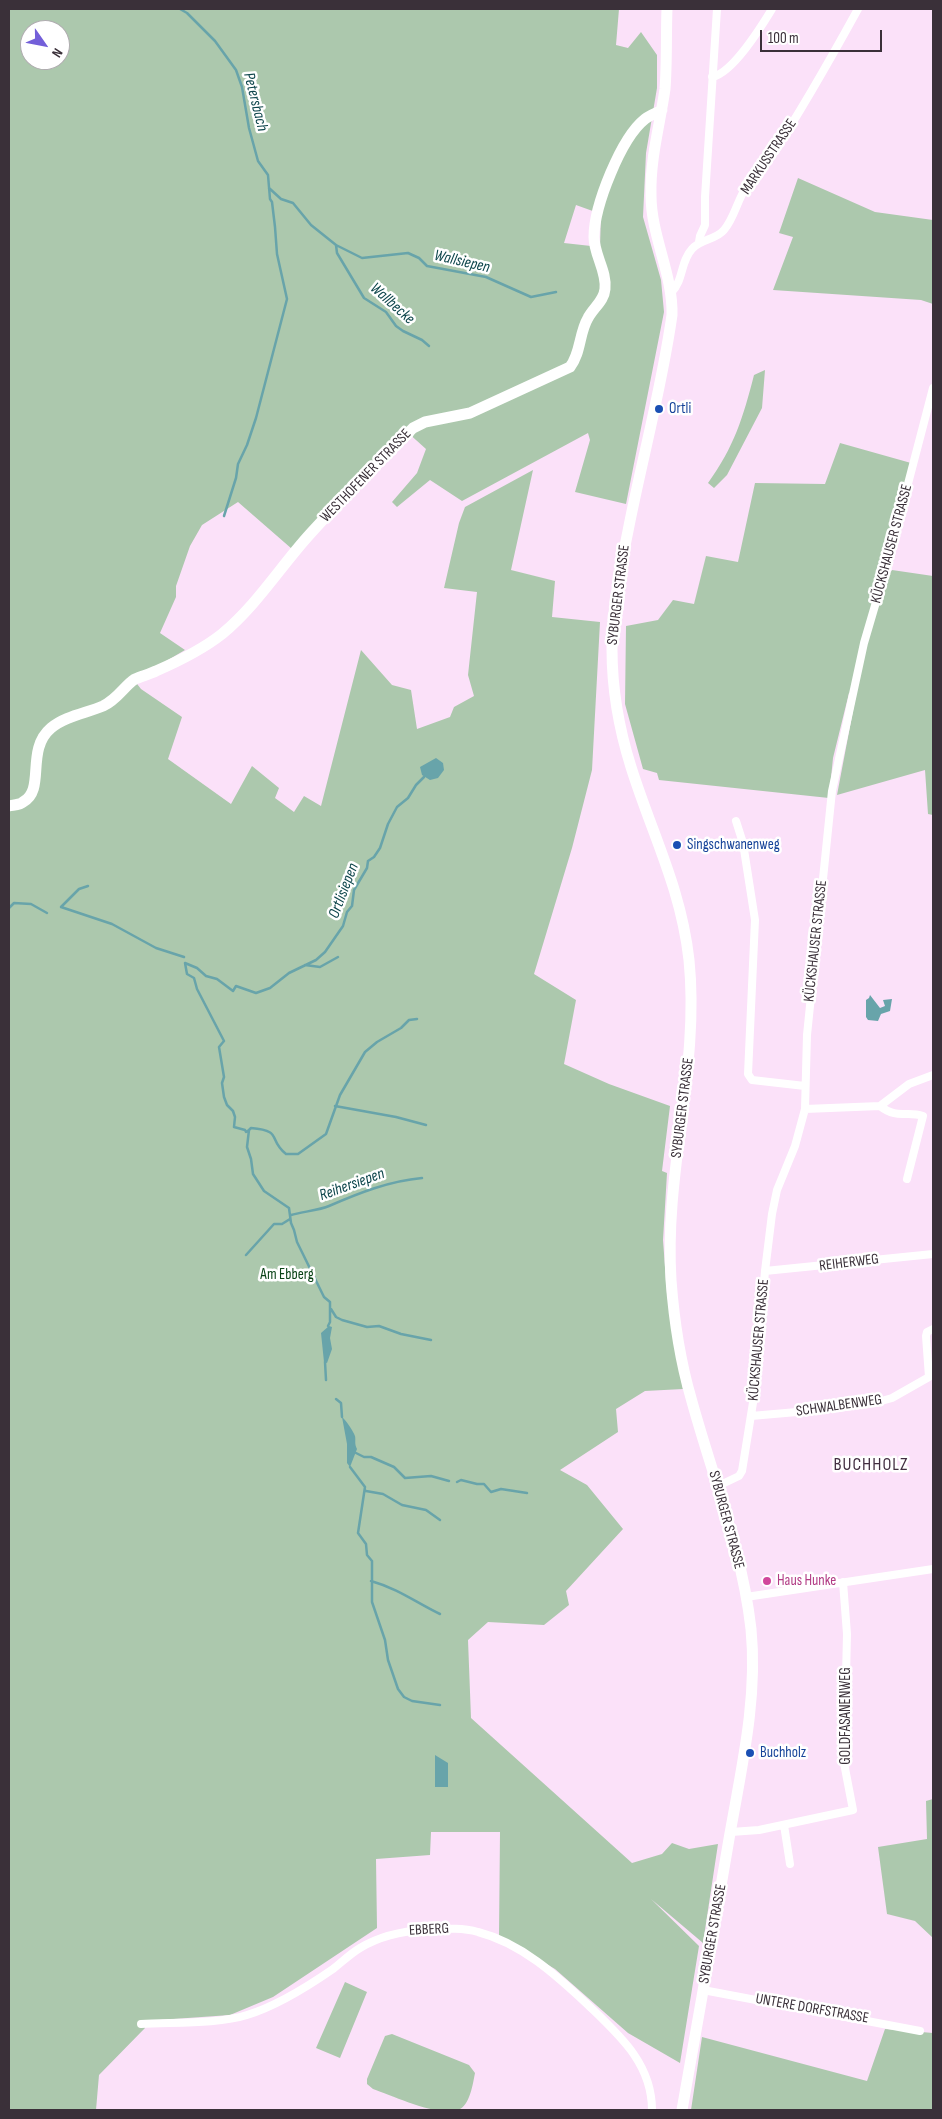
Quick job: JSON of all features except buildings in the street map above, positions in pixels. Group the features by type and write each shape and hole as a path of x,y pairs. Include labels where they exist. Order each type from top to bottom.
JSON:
{"street":[{"path":"662,110 665,86 667,9"},
{"path":"671,293 679,282 684,261 698,243 705,225 717,9"},
{"path":"712,77 724,72 735,61 772,9"},
{"name":"MARKUSSTRASSE","path":"698,243 722,232 729,223 745,189 772,154 858,9"},
{"name":"SYBURGER STRASSE","path":"662,110 651,174 651,196 654,225 671,293 672,315 618,577 612,629 612,654 620,727 634,775 674,883 688,957 692,997 690,1051 670,1225 671,1275 675,1322 689,1393 731,1528 746,1597 752,1653 746,1737 682,2110"},
{"name":"WESTHOFENER STRASSE","path":"9,806 23,803 31,796 36,776 37,751 42,738 51,728 62,721 105,705 120,695 134,680 189,655 221,635 262,594 335,506 413,428 425,422 470,413 570,367 574,362 581,333 588,317 603,298 606,287 596,254 594,236 597,212 603,189 614,166 644,120 662,110"},
{"name":"KÜCKSHAUSER STRASSE","path":"718,1486 739,1476 742,1471 757,1368 765,1271 774,1201 795,1146 805,1109 807,1035 834,781 864,643 933,388"},
{"path":"736,821 743,843 755,920 749,1078 752,1080 805,1086"},
{"path":"880,1106 909,1084 933,1075"},
{"path":"805,1109 880,1106 899,1116 918,1114 923,1116 907,1179"},
{"name":"REIHERWEG","path":"765,1271 933,1254"},
{"name":"SCHWALBENWEG","path":"751,1416 865,1405 892,1398 929,1377 926,1336 927,1332 933,1329"},
{"path":"746,1597 933,1569"},
{"name":"GOLDFASANENWEG","path":"730,1832 784,1825 853,1810 844,1764 846,1634 843,1582"},
{"path":"784,1825 790,1864"},
{"name":"EBBERG","path":"141,2024 226,2019 247,2015 298,1991 362,1947 380,1939 413,1930 445,1928 472,1931 512,1946 549,1970 622,2036 644,2069 650,2086 652,2110"},
{"name":"UNTERE DORFSTRASSE","path":"703,1990 920,2031"}],"green space":[{"name":"Am Ebberg","path":"9,9 619,9 616,45 628,48 641,32 657,55 657,88 646,153 643,217 661,280 664,312 626,504 575,492 590,440 588,433 462,501 430,480 397,507 392,502 417,473 426,449 406,431 292,549 238,502 202,525 190,546 176,586 176,597 160,633 185,650 134,680 141,689 182,717 168,759 231,804 252,766 279,788 275,798 294,812 304,796 321,806 361,650 392,685 411,690 417,729 450,717 454,707 474,696 468,675 477,592 444,588 459,523 465,507 533,470 511,570 555,581 552,617 600,622 592,770 572,848 534,974 576,1000 564,1064 609,1084 670,1106 662,1171 667,1173 663,1240 667,1294 683,1389 645,1391 616,1409 618,1432 560,1470 587,1485 623,1529 566,1591 569,1605 544,1625 488,1622 468,1640 471,1718 632,1863 662,1854 672,1843 689,1849 718,1844 703,1943 651,1899 699,1946 680,2063 628,2033 555,1969 499,1936 500,1832 431,1832 430,1855 376,1859 377,1928 273,1997 230,2015 145,2021 145,2028 99,2075 96,2110 9,2110","holes":["576,205 601,214 600,247 564,243"]},
{"path":"798,178 875,212 933,220 933,304 921,300 773,290 793,237 779,233"},
{"path":"765,370 762,408 727,475 714,488 708,483 725,457 737,432 754,375"},
{"path":"840,443 911,463 885,581 892,570 933,576 933,815 928,814 925,770 837,795 856,695 849,693 833,758 829,798 659,780 657,773 643,769 625,704 626,626 658,620 673,600 694,604 706,556 738,562 755,483 825,484"},
{"path":"933,1799 933,1938 915,1921 887,1914 878,1847 927,1839 926,1801"},
{"path":"345,1982 367,1992 340,2058 316,2048"},
{"path":"885,2029 933,2033 933,2110 691,2110 702,2037 867,2081"},
{"path":"392,2034 469,2065 475,2073 470,2094 462,2108 439,2111 403,2101 373,2089 367,2084 367,2079 385,2036"}],"shaded area":[{"path":"436,758 443,763 444,770 438,778 430,780 422,775 420,767"},
{"path":"870,995 880,1008 885,1006 883,1000 892,999 890,1011 881,1014 878,1021 868,1020 866,1017 866,1000"},
{"path":"329,1326 332,1327 330,1338 332,1349 327,1363 324,1362 321,1333"},
{"path":"342,1417 355,1436 357,1449 350,1467 347,1463 347,1444"},
{"path":"435,1755 448,1763 448,1787 435,1787"}],"waterway":[{"name":"Petersbach","path":"180,9 187,13 215,41 236,70 242,87 249,128 258,161 268,175 277,254 287,299 256,418 238,464 236,478 224,516"},
{"name":"Wallsiepen","path":"269,188 281,199 293,203 311,225 336,245 362,258 408,253 419,258 427,266 486,277 531,297 556,292"},
{"name":"Wallbecke","path":"336,245 337,253 364,298 386,312 396,326 422,340 429,346"},
{"name":"Ortlisiepen","path":"185,963 197,968 206,976 217,979 233,991 236,986 256,993 270,988 289,973 316,960 325,952 343,926 347,912 352,906 354,890 367,868 368,861 374,857 380,848 388,824 397,807 408,798 416,785 424,777"},
{"path":"88,886 79,889 61,907 112,924 156,948 184,957"},
{"path":"9,908 14,903 31,904 47,913"},
{"path":"305,965 320,967 338,957"},
{"path":"185,963 187,974 194,978 197,989 224,1041 219,1047 224,1077 222,1083 227,1105 233,1111 235,1117 234,1127 246,1132 249,1130 247,1147 253,1174 264,1191 289,1208 297,1242 324,1297 330,1302 330,1322 328,1326"},
{"path":"249,1130 251,1128 268,1131 274,1136 280,1149 286,1154 298,1154 326,1134 340,1095 365,1052 377,1042 401,1028 409,1020 417,1019"},
{"path":"335,1106 396,1117 426,1125"},
{"name":"Reihersiepen","path":"291,1215 325,1207 386,1185 422,1178"},
{"path":"246,1255 274,1224 282,1224 290,1219"},
{"path":"331,1309 336,1317 342,1320 367,1327 379,1326 401,1334 431,1340"},
{"path":"325,1362 326,1380"},
{"path":"336,1399 341,1403 342,1417"},
{"path":"356,1453 394,1467 405,1478 431,1476 449,1481"},
{"path":"350,1467 365,1487 358,1533 366,1544 367,1555 372,1561 372,1602 385,1640 388,1660 398,1689 404,1697 412,1701 440,1705"},
{"path":"457,1482 461,1480 484,1484 491,1492 501,1489 527,1493"},
{"path":"366,1491 383,1494 402,1505 426,1510 440,1520"},
{"path":"371,1581 399,1592 440,1614"}],"place":[{"name":"Ortli","path":"659,409"},
{"name":"Singschwanenweg","path":"677,845"},
{"name":"Haus Hunke","path":"767,1581"},
{"name":"Buchholz","path":"750,1753"}],"district":[{"name":"BUCHHOLZ","path":"871,1465"}]}
